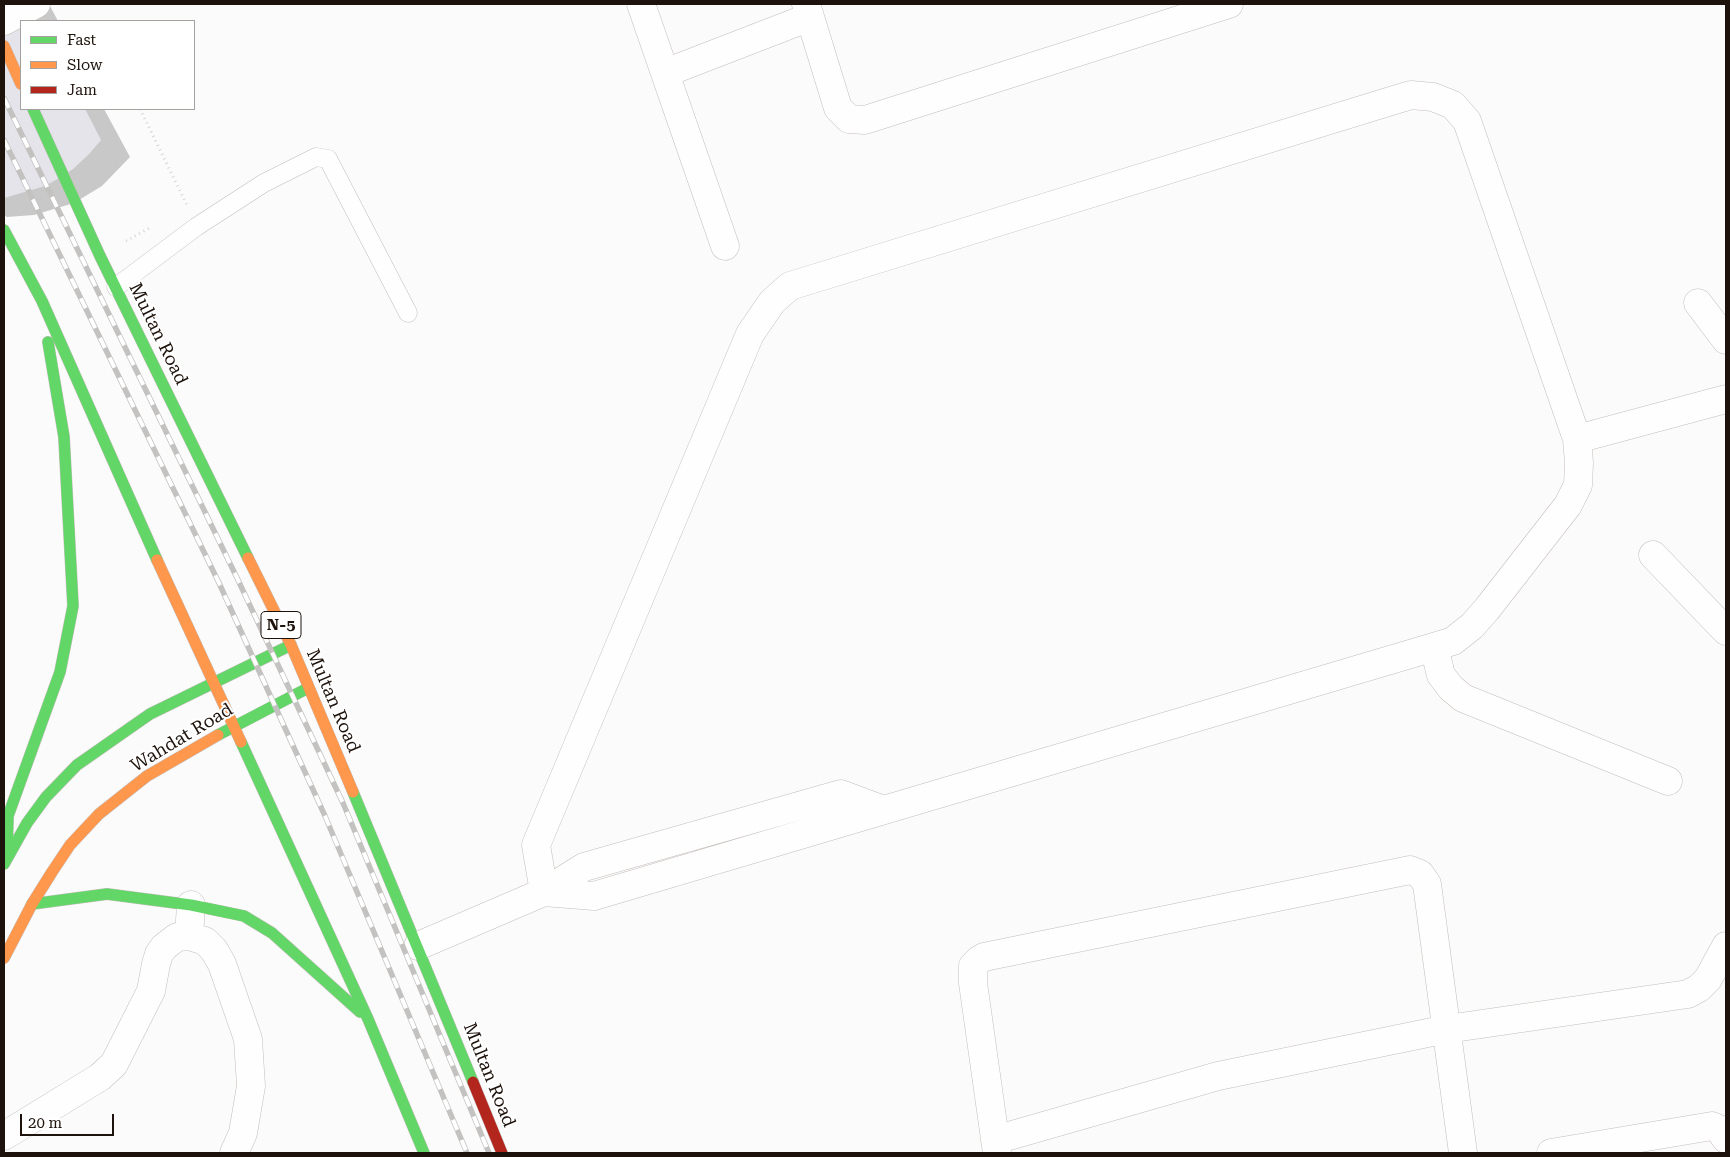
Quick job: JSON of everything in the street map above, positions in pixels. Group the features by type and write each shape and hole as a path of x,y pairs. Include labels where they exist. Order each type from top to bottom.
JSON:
{"main road":[{"path":"4,46 20,82"},
{"name":"Multan Road","path":"33,110 100,256 291,645 418,946 502,1153"},
{"path":"4,230 42,301 128,498 368,1019 424,1153"},
{"path":"6,859 8,816 60,672 73,606 64,437 42,301"},
{"path":"6,859 46,797 77,765 150,714 291,645"},
{"name":"Wahdat Road","path":"4,958 32,904 70,845 99,814 147,776 234,726 308,688"},
{"path":"32,904 107,894 191,905 244,916 272,933 368,1019"}],"street":[{"path":"4,21 36,4"},
{"path":"641,4 725,246"},
{"path":"665,74 808,10 838,108 849,119 865,120 1229,4"},
{"path":"418,946 544,892 594,896 1434,647 1453,640 1472,626 1487,610 1568,505 1578,485 1579,463 1577,439 1466,121 1453,105 1433,97 1411,95 790,286 772,302 750,334 536,845 544,892"},
{"path":"1698,303 1726,340"},
{"path":"1577,439 1726,399"},
{"path":"1654,555 1726,631"},
{"path":"1434,647 1441,675 1451,688 1463,698 1668,781"},
{"path":"1463,1153 1446,1029 1427,884 1420,874 1410,870 984,957 973,966 973,983 996,1147 1218,1076 1446,1029 1688,994 1699,988 1708,979 1726,946"},
{"path":"189,936 191,905"},
{"path":"4,1136 108,1071 114,1064 151,991 156,964 164,947 177,937 189,936 205,941 214,950 222,964 248,1039 251,1086 243,1133 234,1153"},
{"path":"1551,1153 1712,1126 1719,1129 1726,1137"}],"lane":[{"path":"116,287 196,227 264,183 316,157 328,159 408,313"}],"path":[{"path":"140,110 187,206"},
{"path":"100,256 156,224"}],"building":[{"path":"4,4 29,4 37,20 20,20 20,110 86,110 101,140 73,169 59,178 45,186 4,198"}],"railway":[{"path":"4,98 238,580 343,803 489,1153"},
{"path":"4,140 219,583 325,816 467,1153"}],"traffic: fast":[{"path":"33,110 100,256 248,558"},
{"path":"4,230 42,301 157,560"},
{"path":"7,855 8,816 60,672 73,606 64,437 48,342"},
{"path":"4,864 27,823 46,797 77,765 150,714 291,645"},
{"path":"218,735 308,688"},
{"path":"241,742 368,1019 424,1153"},
{"path":"353,792 473,1082"},
{"path":"32,904 107,894 191,905 244,916 272,933 360,1012"}],"traffic: slow":[{"path":"4,46 20,82"},
{"path":"248,558 291,645 353,792"},
{"path":"157,560 241,742"},
{"path":"4,958 32,904 52,872 70,845 99,814 147,776 218,735"}],"traffic: jam":[{"path":"473,1082 502,1153"}]}
